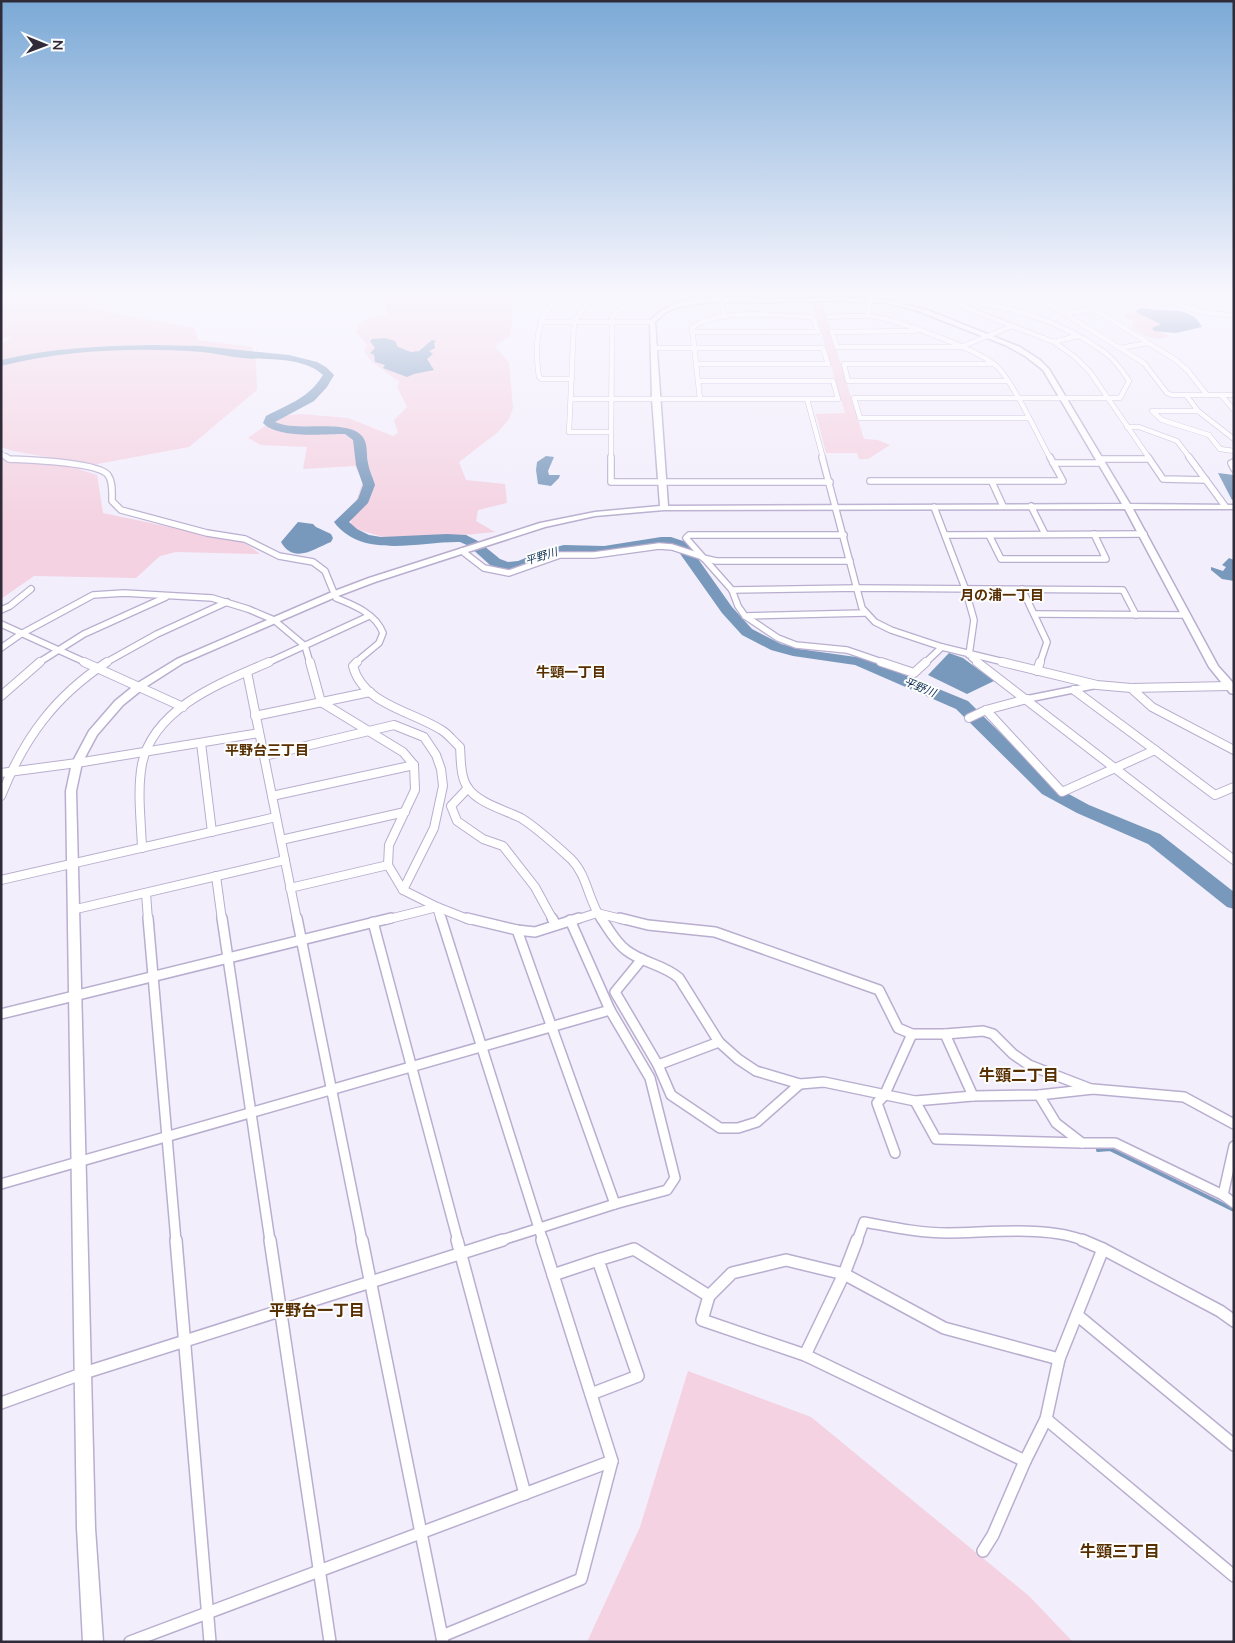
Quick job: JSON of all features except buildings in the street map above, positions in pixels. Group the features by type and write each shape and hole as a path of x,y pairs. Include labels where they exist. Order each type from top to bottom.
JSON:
{"street":[{"path":"538,371 539,377 542,379 572,379"},
{"path":"572,371 569,432 610,432"},
{"path":"610,371 611,482 830,482"},
{"path":"655,371 664,508"},
{"path":"697,371 700,399"},
{"path":"846,371 848,381 1008,381"},
{"path":"870,481 1063,481 1018,398 1000,371"},
{"path":"1046,371 1144,534 1214,668 1231,689"},
{"path":"1088,371 1108,398 1147,459 1163,479 1206,480"},
{"path":"1029,418 860,418 854,398 1120,398 1129,381 1121,371"},
{"path":"1150,371 1166,393 1234,395"},
{"path":"1186,371 1207,395"},
{"path":"571,399 838,399 833,382 698,381"},
{"path":"1186,394 1198,411 1234,439"},
{"path":"1221,395 1234,410"},
{"path":"807,399 865,613 875,622 891,630 969,655 1097,685 1131,688 1231,689"},
{"path":"1198,411 1152,411 1162,420 1209,435 1220,450 1234,451"},
{"path":"1127,427 1139,428 1177,441 1229,507"},
{"path":"1,454 9,458 58,462 102,470 111,478 112,501 118,508 207,533 245,539 279,556 313,562 325,571 336,598 357,606 380,626 383,634 383,638 375,647 357,660 354,666 353,674 361,686 412,717 444,731 460,747 462,770 468,788 486,802 522,819 572,860 585,880 597,913 624,949 642,959 670,970 679,978 719,1042 738,1059 756,1071 800,1084 824,1082 915,1101 974,1096 1039,1095 1093,1089 1184,1097 1234,1124"},
{"path":"1053,463 1147,459"},
{"path":"1234,462 1231,463 1234,470"},
{"path":"992,482 1003,506"},
{"path":"93,1642 86,1528 70,792 77,763 93,732 119,703 140,686 180,661 335,594 494,540 543,525 595,514 664,508 934,506 1229,507"},
{"path":"934,506 965,588 974,620 969,655"},
{"path":"1031,506 1045,534"},
{"path":"989,535 1001,560 1106,559 1094,534"},
{"path":"945,535 1144,534"},
{"path":"844,535 689,535 686,538 732,590 738,606 745,616 778,638 796,644 847,650 914,673 942,647"},
{"path":"462,551 484,568 508,573 560,556 594,555 659,546 672,547 716,561 850,561"},
{"path":"732,590 965,588 1123,590 1136,615"},
{"path":"1,610 10,606 31,589"},
{"path":"1022,589 1047,642 1037,671"},
{"path":"1,648 22,634 93,595 124,593 198,597 227,602 274,620 306,646 321,702 404,752 414,765 415,790 389,845 388,865 404,890 471,920 517,930 535,932 597,913 648,925 715,932 879,990 898,1028 912,1034 982,1031 993,1034 1012,1054 1029,1065 1093,1089"},
{"path":"1,696 20,678 57,649 120,615 167,596"},
{"path":"1,796 5,772 31,732 63,695 96,668 156,634 227,602"},
{"path":"745,616 865,613"},
{"path":"1034,614 1185,615"},
{"path":"142,848 140,773 145,752 158,730 183,707 204,693 369,616"},
{"path":"1,624 183,707"},
{"path":"969,655 1234,860"},
{"path":"246,672 442,1639 581,1579 612,1461 437,906"},
{"path":"969,718 986,710 1027,699 1097,685"},
{"path":"1131,688 1152,706 1234,750"},
{"path":"1074,690 1215,795 1234,786"},
{"path":"256,716 370,692"},
{"path":"986,710 1062,792 1155,750"},
{"path":"264,756 394,725 424,737 436,755 441,769 443,786 434,828 404,890"},
{"path":"5,772 77,763 259,734"},
{"path":"201,743 212,832"},
{"path":"272,796 414,765"},
{"path":"468,788 451,806 457,821 483,839 503,846 535,887 556,925"},
{"path":"281,840 405,812"},
{"path":"1,880 276,817"},
{"path":"72,910 285,860"},
{"path":"290,888 388,865"},
{"path":"216,876 330,1642"},
{"path":"146,892 210,1642"},
{"path":"1,1014 437,906"},
{"path":"1,1403 84,1374 538,1228 667,1190 676,1178 650,1078 610,1010 570,920"},
{"path":"373,922 525,1494"},
{"path":"517,930 615,1204"},
{"path":"642,959 616,992 658,1065 671,1095 720,1128 738,1128 758,1122 800,1084"},
{"path":"1,1184 610,1010"},
{"path":"895,1153 876,1103 884,1096 912,1034"},
{"path":"945,1034 974,1096"},
{"path":"658,1065 719,1042"},
{"path":"1039,1095 1056,1123 1082,1143"},
{"path":"915,1101 936,1139 1115,1143 1223,1195 1234,1203"},
{"path":"1223,1195 1234,1146"},
{"path":"805,1355 844,1274 864,1222 905,1230 946,1233 1014,1232 1073,1236 1103,1249 1220,1310 1234,1321"},
{"path":"553,1275 634,1249 708,1296"},
{"path":"983,1551 993,1535 1046,1418 1059,1359 1103,1249"},
{"path":"591,1394 638,1376 598,1260"},
{"path":"1025,1461 805,1355 702,1320 708,1296 732,1273 786,1260 844,1274 944,1328 1059,1359"},
{"path":"1077,1315 1234,1445"},
{"path":"1046,1418 1234,1576"},
{"path":"130,1642 612,1461"}],"shaded area":[{"path":"1,371 256,371 257,390 189,447 92,465 13,451 1,447"},
{"path":"384,371 510,371 513,408 509,419 498,432 459,462 466,480 505,484 507,503 478,510 476,521 495,532 464,535 383,537 350,527 353,510 363,481 355,466 303,469 307,447 261,445 248,438 279,416 301,414 348,418 393,436 398,433 394,420 407,407 397,386 400,382"},
{"path":"833,371 843,371 864,439 878,440 890,445 868,459 859,459 857,453 826,453 816,414 845,413"},
{"path":"1,454 35,463 72,467 97,475 103,513 245,543 260,554 176,552 160,556 136,578 34,576 1,599"},
{"path":"688,1371 811,1417 1029,1596 1073,1642 587,1642 640,1527"}],"water":[{"path":"390,371 431,371 414,374 407,377"},
{"path":"546,456 554,457 548,471 549,475 560,475 551,486 538,484 537,462"},
{"path":"1218,473 1234,475 1234,500 1232,500"},
{"path":"298,522 313,524 331,534 333,538 331,542 305,553 292,553 281,542"},
{"path":"1229,558 1234,560 1234,581 1222,579 1211,570 1211,567 1223,571 1226,567 1222,565"},
{"path":"949,653 963,658 994,681 967,694 928,675"}],"waterway":[{"name":"平野川","path":"325,371 329,375 317,393 304,402 270,418 269,423 285,429 347,431 357,437 360,445 362,465 369,485 364,500 341,522 352,532 366,538 381,541 461,538 474,544 495,562 508,566 528,562 564,549 604,550 661,541 671,541 681,545 727,610 747,632 776,647 798,653 858,661 962,705 1048,790 1083,809 1154,839 1234,902"},
{"path":"1098,1150 1110,1149 1234,1210"}],"district":[{"name":"月の浦一丁目","path":"1002,595"},
{"name":"牛頸一丁目","path":"571,672"},
{"name":"平野台三丁目","path":"267,750"},
{"name":"牛頸二丁目","path":"1019,1075"},
{"name":"平野台一丁目","path":"317,1310"},
{"name":"牛頸三丁目","path":"1120,1551"}]}
